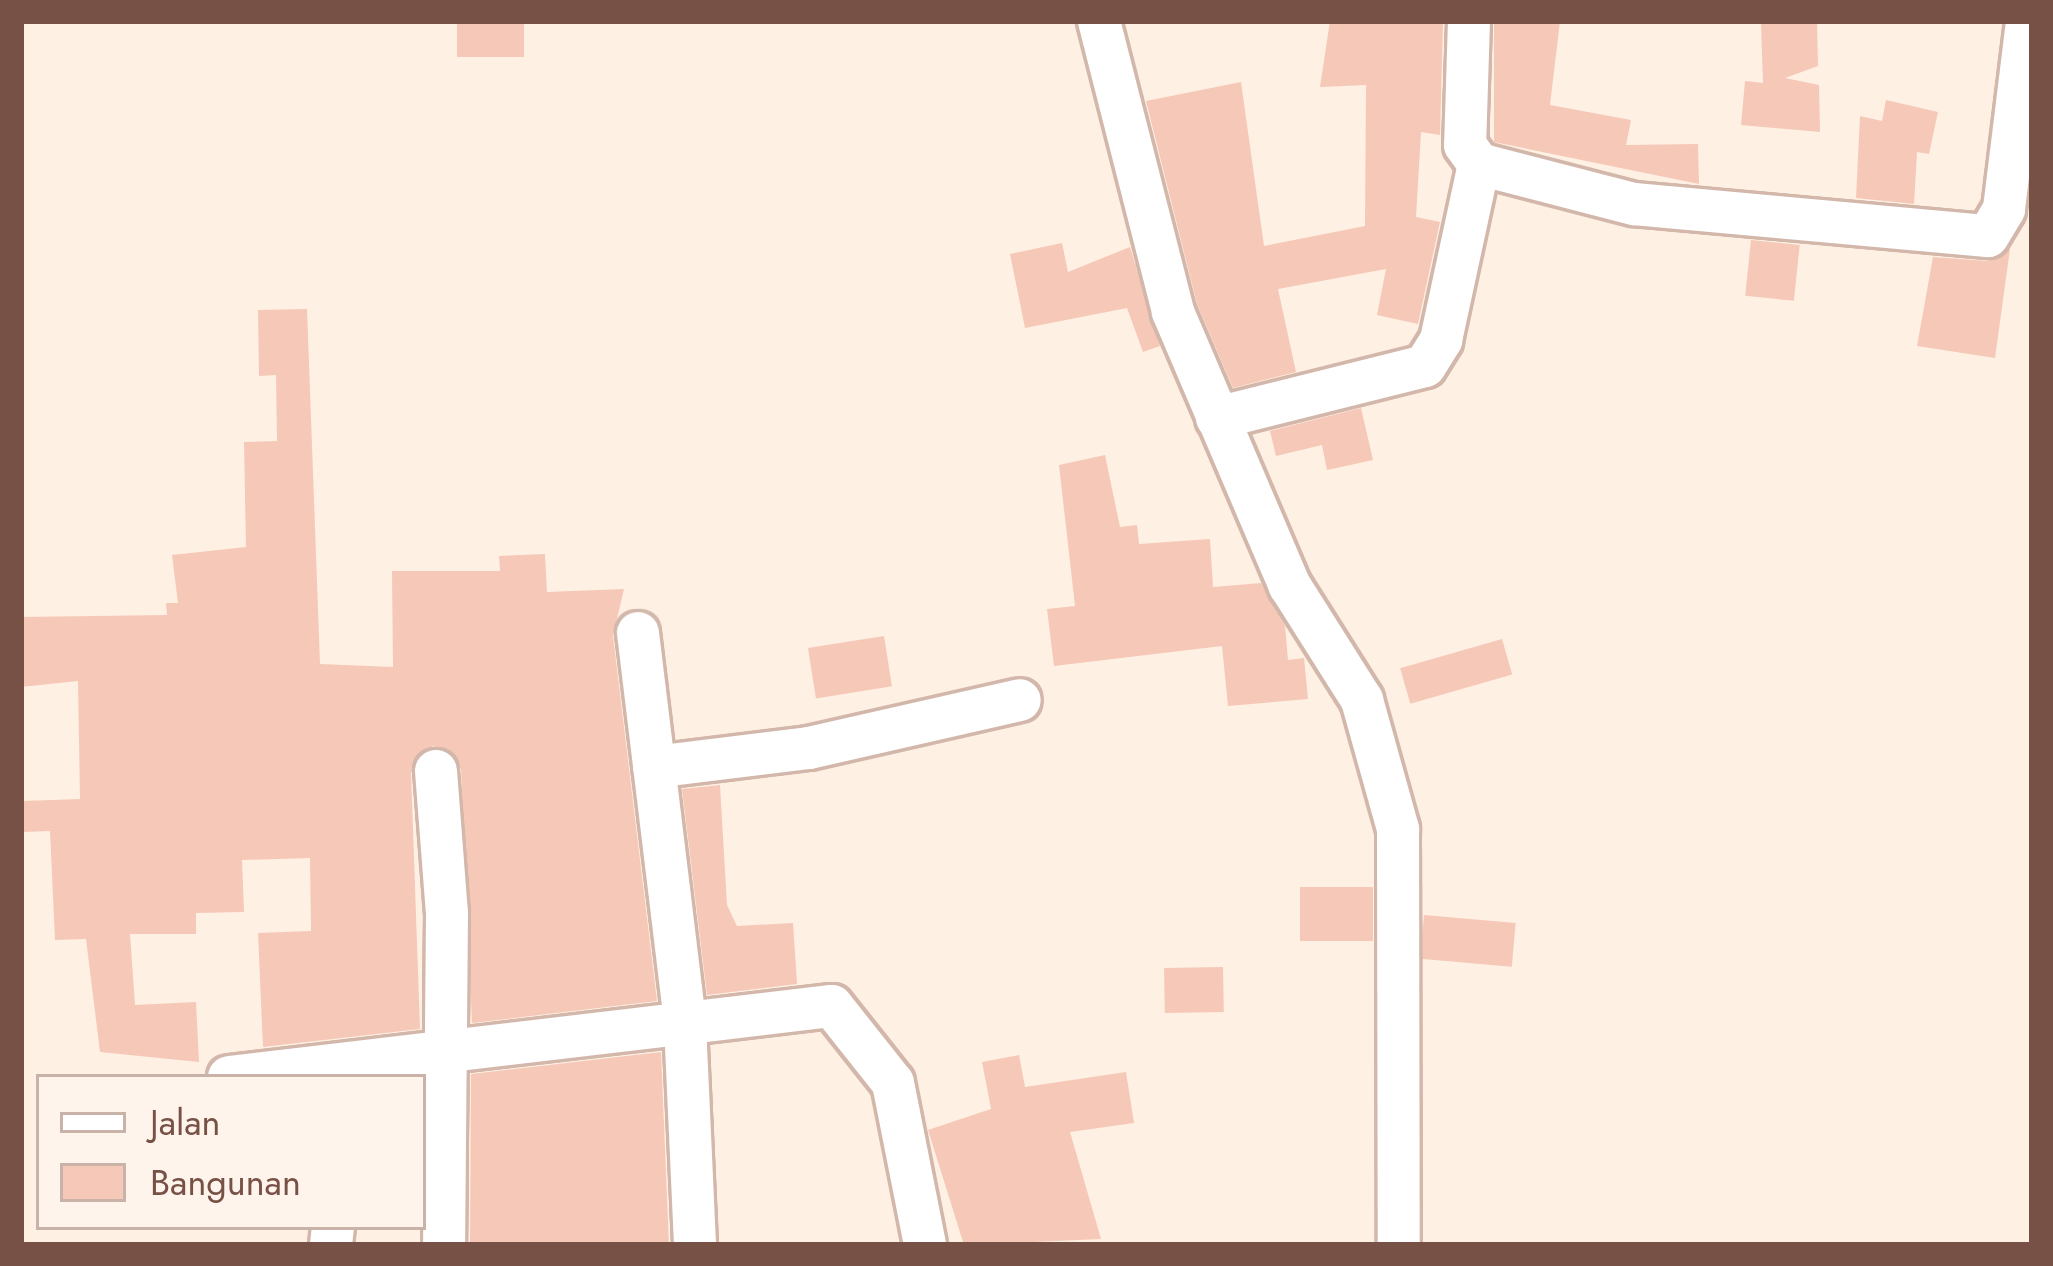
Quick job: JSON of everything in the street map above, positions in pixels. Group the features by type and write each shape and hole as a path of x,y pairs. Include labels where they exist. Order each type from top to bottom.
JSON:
{"street":[{"path":"1099,21 1156,261 1216,418 1290,586 1362,700 1398,829 1399,1245"},
{"path":"1469,21 1465,145 1479,164 1634,204 1988,236 2004,208 2027,21"},
{"path":"1216,418 1425,367 1441,340 1479,164"},
{"path":"638,633 685,1024 695,1245"},
{"path":"654,767 809,748 1020,700"},
{"path":"436,771 448,1057 444,1245"},
{"path":"282,1074 448,1057 807,1004 848,1017 893,1083 925,1245"}],"building":[{"path":"457,21 524,21 524,57 457,57"},
{"path":"1330,21 1443,23 1440,135 1421,132 1416,217 1440,222 1418,324 1377,315 1386,269 1278,289 1296,372 1233,388 1197,304 1146,101 1241,82 1264,246 1365,226 1366,85 1320,87"},
{"path":"1494,21 1560,21 1550,105 1631,120 1626,145 1698,144 1699,184 1494,142"},
{"path":"1817,21 1818,66 1785,78 1819,85 1820,132 1741,125 1745,81 1763,83 1761,24"},
{"path":"1886,100 1938,112 1929,154 1917,152 1914,204 1856,198 1860,116 1882,121"},
{"path":"1751,240 1800,245 1794,301 1745,296"},
{"path":"1062,243 1068,272 1130,247 1160,346 1143,352 1127,308 1025,328 1010,254"},
{"path":"2010,249 1995,358 1917,346 1933,257 1987,261"},
{"path":"307,309 320,664 393,667 392,571 500,571 499,556 545,554 547,592 624,589 613,636 657,1001 472,1023 461,769 433,746 411,773 420,1029 263,1047 258,933 311,931 310,858 242,860 244,912 196,913 196,934 130,934 135,1005 196,1002 199,1062 100,1052 86,939 55,940 50,831 22,832 22,801 80,799 78,681 21,687 21,617 167,615 166,603 178,603 172,555 246,547 244,442 277,441 276,375 259,376 258,310"},
{"path":"1361,408 1373,460 1327,470 1322,445 1276,456 1270,431"},
{"path":"1105,455 1120,527 1137,525 1139,544 1210,539 1213,587 1261,583 1285,626 1288,660 1304,658 1308,699 1228,706 1222,646 1054,666 1047,609 1075,606 1059,465"},
{"path":"884,636 892,686 816,698 808,648"},
{"path":"1502,639 1512,675 1410,704 1400,668"},
{"path":"720,785 727,905 737,926 793,923 797,984 707,995 682,789"},
{"path":"1300,887 1373,887 1373,941 1300,941"},
{"path":"1424,915 1516,923 1512,967 1420,959"},
{"path":"1223,967 1224,1012 1165,1013 1164,968"},
{"path":"661,1052 669,1245 470,1245 471,1074"},
{"path":"1019,1055 1025,1087 1126,1072 1134,1123 1070,1132 1101,1239 964,1245 928,1130 991,1109 982,1062"}]}
